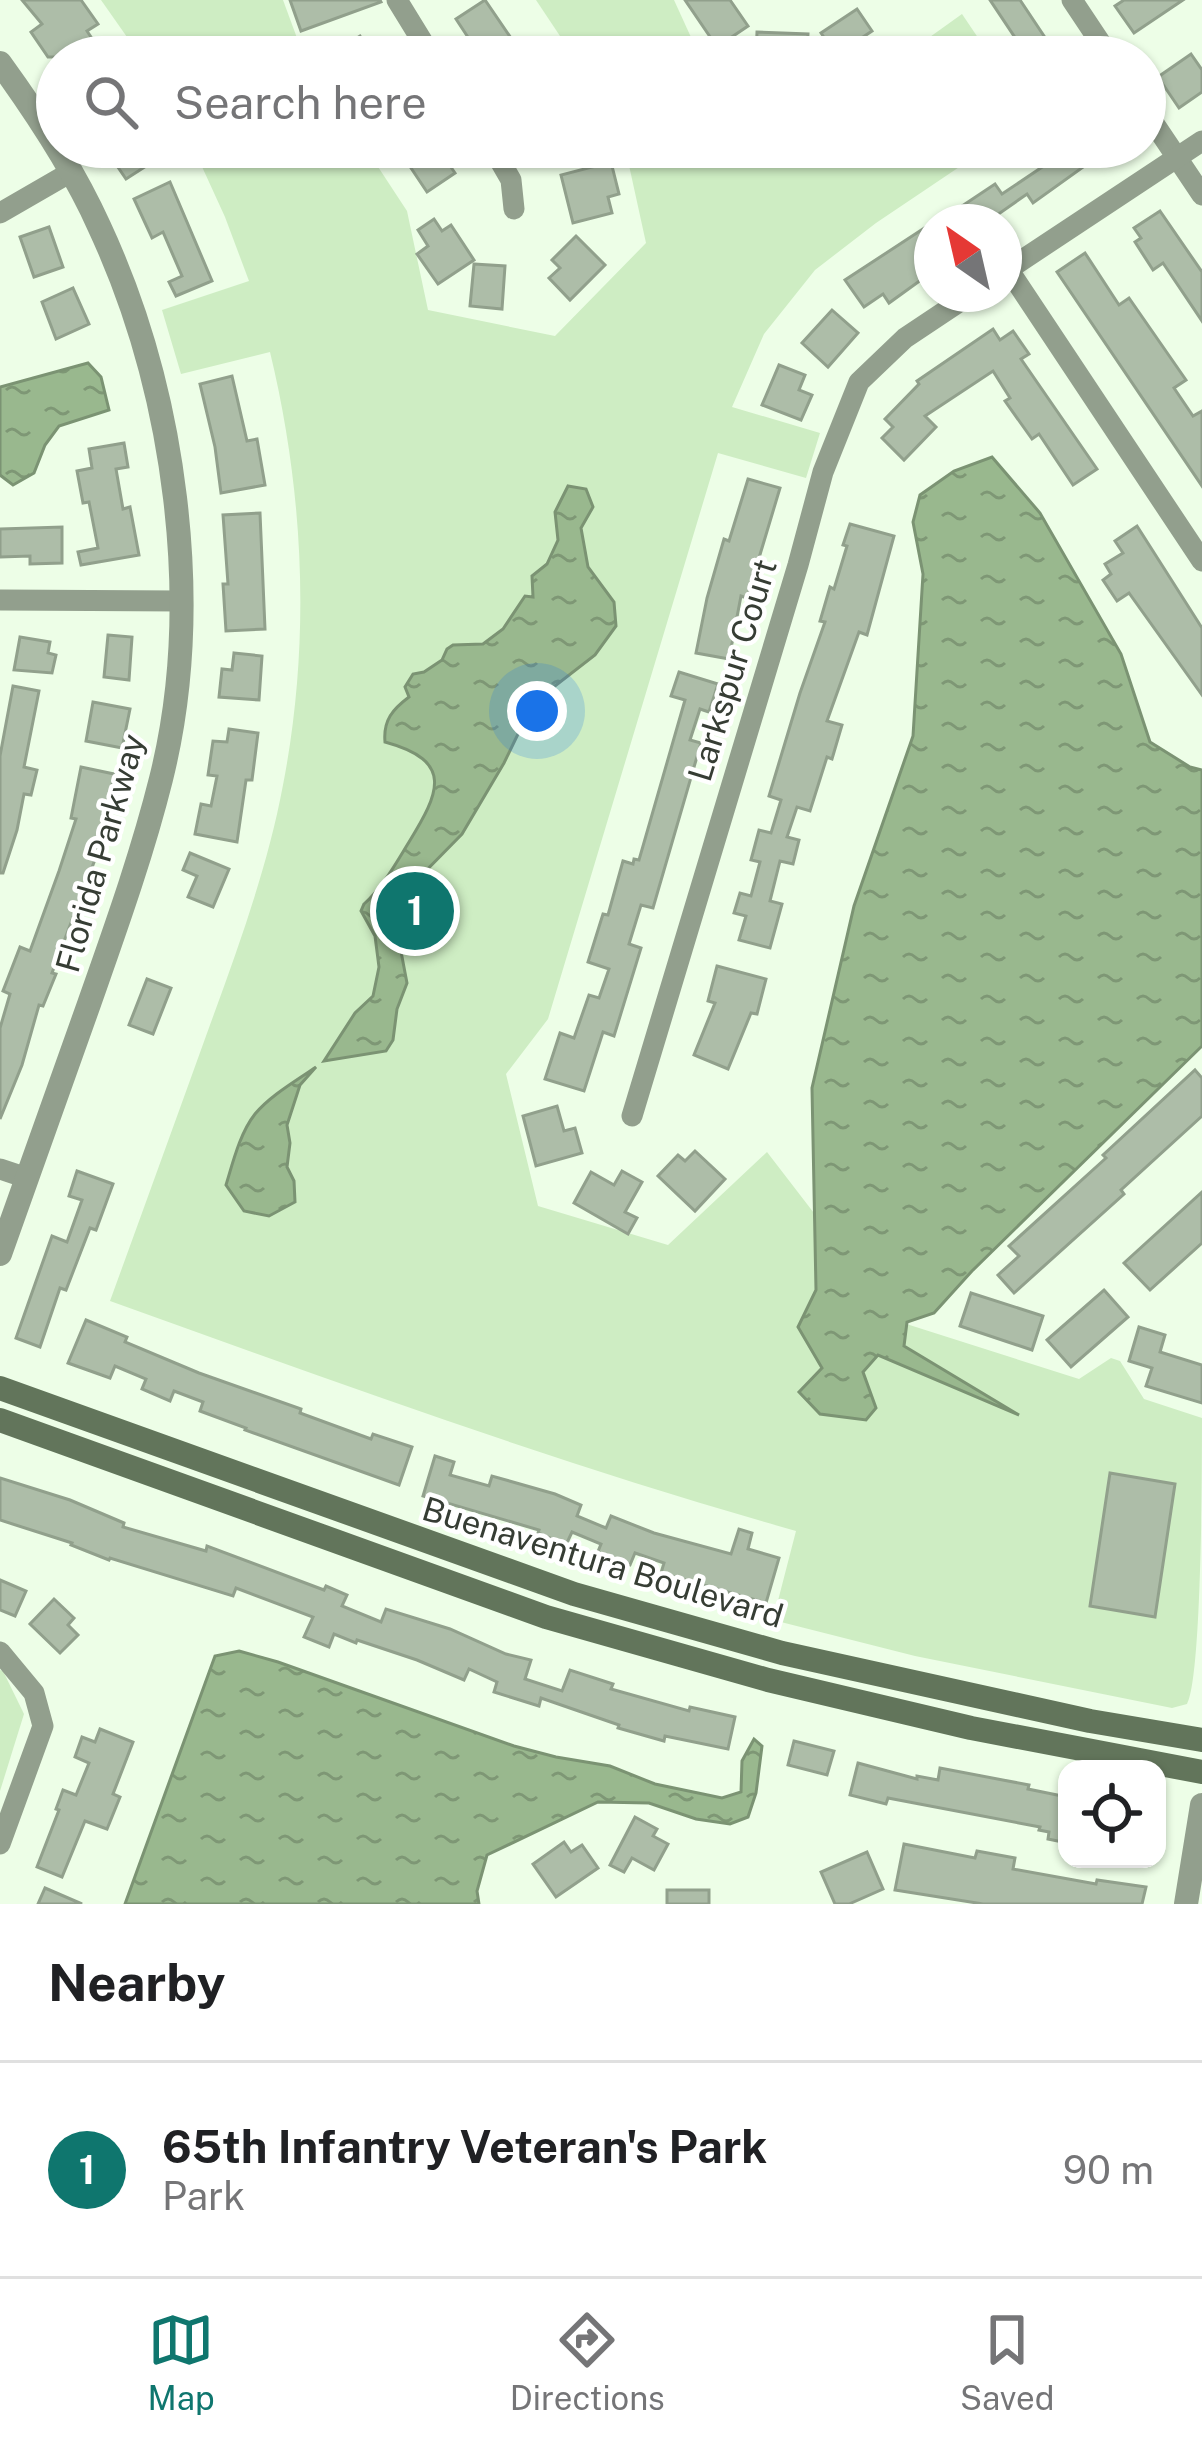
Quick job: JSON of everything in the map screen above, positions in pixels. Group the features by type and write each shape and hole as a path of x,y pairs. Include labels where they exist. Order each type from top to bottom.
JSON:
{"main road":[{"name":"Buenaventura Boulevard","path":"0,1388 574,1594 782,1653 1090,1721 1202,1740"},
{"name":"Buenaventura Boulevard","path":"0,1420 568,1623 768,1680 971,1728 1202,1772"}],"street":[{"path":"397,0 419,36"},
{"path":"1072,0 1096,36"},
{"name":"Florida Parkway","path":"0,63 36,114"},
{"path":"1166,165 1202,141"},
{"path":"1166,142 1202,195"},
{"name":"Florida Parkway","path":"0,1253 127,897 162,776 176,696 181,602 174,488 143,341 99,225 69,168"},
{"path":"504,168 511,180 514,209"},
{"path":"1022,260 1162,168"},
{"path":"0,212 71,172"},
{"path":"1022,294 1202,561"},
{"name":"Larkspur Court","path":"632,1116 823,472 859,382 905,338 944,312"},
{"path":"0,600 181,602"},
{"path":"0,1169 27,1178"},
{"path":"0,1652 34,1693 44,1726 0,1844"},
{"path":"1186,1904 1202,1805"}],"shaded area":[{"path":"101,0 283,0 296,36 126,36"},
{"path":"536,0 674,0 690,36 560,36"},
{"path":"962,14 977,36 931,36"},
{"path":"203,168 379,168 407,211 428,310 555,336 646,243 630,168 958,168 815,270 764,334 732,407 820,433 806,478 718,453 548,1019 506,1074 538,1206 668,1245 767,1152 897,1321 1079,1379 1111,1358 1120,1361 1144,1399 1202,1418 1196,1655 1187,1704 1172,1708 915,1656 773,1620 796,1531 536,1451 110,1301 260,880 283,785 298,676 296,513 270,352 181,374 162,310 249,281"},
{"path":"0,1670 24,1714 0,1791"}],"water":[{"path":"88,363 101,377 109,410 59,426 34,473 13,485 0,475 0,387"},
{"path":"992,457 1040,513 1121,654 1150,742 1202,770 1202,1046 934,1313 907,1322 904,1346 1019,1415 878,1355 863,1372 876,1408 866,1420 820,1414 799,1392 822,1368 798,1327 816,1290 812,1088 854,906 913,736 923,574 913,522 920,495 954,471"},
{"path":"568,486 586,489 593,507 581,528 588,567 614,602 616,626 595,655 533,703 462,834 411,886 399,941 407,983 386,1051 324,1061 355,1013 373,996 379,967 375,936 361,911 399,858 433,794 431,769 422,759 385,742 387,721 409,697 405,687 413,674 442,660 453,645 483,644 503,629 525,596 533,597 532,576 547,564 558,540 555,512"},
{"path":"316,1067 300,1085 287,1125 287,1167 294,1181 295,1202 269,1216 244,1211 226,1185 245,1130 268,1101"},
{"path":"239,1651 514,1746 610,1766 655,1784 722,1798 741,1792 742,1761 754,1739 762,1746 756,1793 748,1817 730,1824 696,1819 649,1803 598,1802 487,1855 477,1891 479,1904 125,1904 215,1656"}],"building":[{"path":"22,0 81,0 98,24 87,31 90,36 36,39 31,32 42,24"},
{"path":"290,0 380,0 381,2 301,31"},
{"path":"485,0 510,36 467,36 456,19"},
{"path":"685,0 730,0 748,26 733,36 710,36"},
{"path":"990,0 1020,0 1044,36 1014,36"},
{"path":"1124,0 1183,0 1134,33 1115,6"},
{"path":"857,9 872,31 864,36 821,33"},
{"path":"757,32 808,34 808,36 757,36"},
{"path":"1191,54 1202,70 1202,92 1179,108 1166,89 1166,71"},
{"path":"119,168 143,168 126,179"},
{"path":"411,168 452,168 455,173 427,192"},
{"path":"612,168 619,194 608,197 612,213 573,223 561,175"},
{"path":"1041,168 1082,168 1033,203 1027,194 1013,204 965,204 995,184 1002,194"},
{"path":"170,182 212,281 176,296 169,282 182,276 163,232 152,238 134,199"},
{"path":"1160,211 1202,272 1202,321 1163,263 1153,270 1135,242 1141,238 1134,228"},
{"path":"434,219 442,231 451,225 474,260 438,284 417,254 428,246 418,230"},
{"path":"49,227 63,267 34,277 20,237"},
{"path":"914,235 914,285 889,303 883,294 864,307 845,280"},
{"path":"576,236 605,265 570,300 549,278 560,268 552,260"},
{"path":"1085,253 1119,305 1129,298 1186,380 1174,388 1193,416 1202,411 1202,486 1057,272"},
{"path":"474,264 505,266 502,309 470,306"},
{"path":"73,288 89,324 56,339 42,302"},
{"path":"832,310 858,333 828,367 802,343"},
{"path":"993,329 1000,340 1013,331 1029,354 1021,359 1097,469 1073,485 1039,434 1032,439 1005,401 1010,398 993,371 925,416 936,427 904,460 882,438 893,427 885,419 917,381"},
{"path":"779,365 805,375 799,390 812,395 801,420 762,405"},
{"path":"232,376 247,441 257,439 265,485 221,493 200,384"},
{"path":"124,443 128,467 116,469 123,509 130,507 139,555 81,565 78,552 98,548 77,471 92,468 89,449"},
{"path":"748,479 780,488 747,598 741,596 729,659 696,653 724,539 729,541"},
{"path":"260,513 265,629 226,631 223,515"},
{"path":"850,524 894,536 867,635 859,632 827,721 842,725 832,759 827,757 810,811 797,807 787,837 799,840 793,864 780,861 770,901 782,904 770,948 739,940 746,916 734,913 740,893 751,896 760,862 751,860 759,830 771,833 781,800 769,796 825,622 820,621 830,587 834,589"},
{"path":"1137,526 1202,628 1202,695 1129,593 1117,601 1103,580 1111,574 1105,564 1123,553 1115,541"},
{"path":"62,527 62,563 30,564 30,556 0,557 0,529"},
{"path":"108,635 132,637 129,680 104,677"},
{"path":"20,637 50,642 48,653 56,655 52,673 14,670"},
{"path":"234,653 262,656 259,700 219,697 222,669 232,670"},
{"path":"679,672 718,684 709,712 700,709 690,740 701,743 653,908 641,905 629,944 641,948 614,1036 603,1032 584,1091 545,1079 560,1033 574,1038 589,995 599,998 609,969 588,962 623,861 633,864 634,859 639,860 685,700 671,696"},
{"path":"13,686 39,691 24,767 37,770 31,795 24,794 17,830 0,873 0,756"},
{"path":"93,702 130,709 122,748 86,741"},
{"path":"229,729 258,733 237,842 195,834 201,804 211,806 217,776 208,775 213,741 227,742"},
{"path":"81,767 114,774 102,841 0,1119 0,1028 10,994 3,991 20,947 30,951 59,871 76,819 71,818"},
{"path":"190,853 229,869 213,907 188,897 197,876 183,870"},
{"path":"717,966 766,979 757,1014 751,1013 728,1069 694,1055 715,1003 708,1001"},
{"path":"147,979 171,988 153,1034 129,1025"},
{"path":"1195,1070 1202,1078 1202,1116 1014,1293 998,1275 1019,1256 1009,1246"},
{"path":"557,1106 564,1131 575,1128 582,1153 536,1166 523,1116"},
{"path":"695,1151 725,1179 695,1211 658,1176 678,1155 685,1161"},
{"path":"77,1171 113,1184 66,1290 60,1288 40,1347 16,1338 52,1236 67,1242 82,1200 69,1196"},
{"path":"622,1171 642,1182 625,1212 637,1218 628,1234 574,1203 591,1172 614,1185"},
{"path":"1202,1192 1202,1243 1150,1290 1124,1263"},
{"path":"1104,1290 1128,1317 1071,1367 1047,1340"},
{"path":"971,1293 1043,1316 1032,1350 960,1326"},
{"path":"86,1320 127,1337 125,1342 301,1409 300,1413 371,1439 373,1434 412,1447 399,1485 245,1430 200,1411 203,1402 174,1391 170,1401 142,1389 146,1379 115,1366 110,1378 68,1363"},
{"path":"1139,1327 1165,1335 1160,1352 1202,1365 1202,1403 1146,1386 1152,1368 1129,1361"},
{"path":"435,1456 454,1462 450,1475 489,1486 492,1476 555,1494 581,1505 577,1516 606,1528 611,1516 731,1554 739,1529 752,1533 748,1549 779,1558 766,1603 661,1573 664,1563 635,1553 630,1565 597,1554 601,1544 572,1532 566,1545 539,1530 423,1496"},
{"path":"1110,1473 1175,1484 1155,1617 1090,1606"},
{"path":"0,1478 70,1500 124,1523 123,1527 206,1551 207,1546 324,1590 326,1586 347,1595 342,1606 381,1622 386,1609 531,1660 525,1679 562,1691 570,1670 613,1684 611,1689 689,1711 690,1707 735,1717 728,1749 665,1736 664,1741 541,1698 539,1706 494,1692 497,1682 469,1669 464,1680 334,1634 329,1647 304,1637 313,1617 236,1588 233,1596 109,1560 0,1520"},
{"path":"0,1580 26,1591 15,1616 0,1610"},
{"path":"54,1599 74,1618 68,1625 78,1635 60,1653 30,1624"},
{"path":"100,1729 133,1742 113,1794 120,1797 107,1829 85,1821 62,1877 37,1867 63,1790 76,1795 89,1763 75,1757 82,1737 95,1742"},
{"path":"794,1741 834,1751 827,1775 788,1765"},
{"path":"858,1763 917,1779 938,1780 940,1768 1029,1785 1028,1789 1058,1795 1058,1841 1048,1839 1049,1832 1040,1827 850,1795"},
{"path":"635,1817 657,1829 653,1836 668,1844 654,1870 632,1858 624,1872 610,1865"},
{"path":"564,1842 571,1852 582,1845 598,1868 556,1897 533,1864"},
{"path":"904,1844 975,1858 977,1851 1015,1858 1013,1869 1096,1884 1097,1880 1146,1887 1142,1904 983,1904 895,1890"},
{"path":"867,1852 883,1889 849,1904 835,1904 821,1872"},
{"path":"45,1888 82,1904 38,1904"},
{"path":"667,1890 709,1890 709,1904 667,1904"}],"place":[{"name":"65th Infantry Veteran's Park","path":"415,911"}]}
